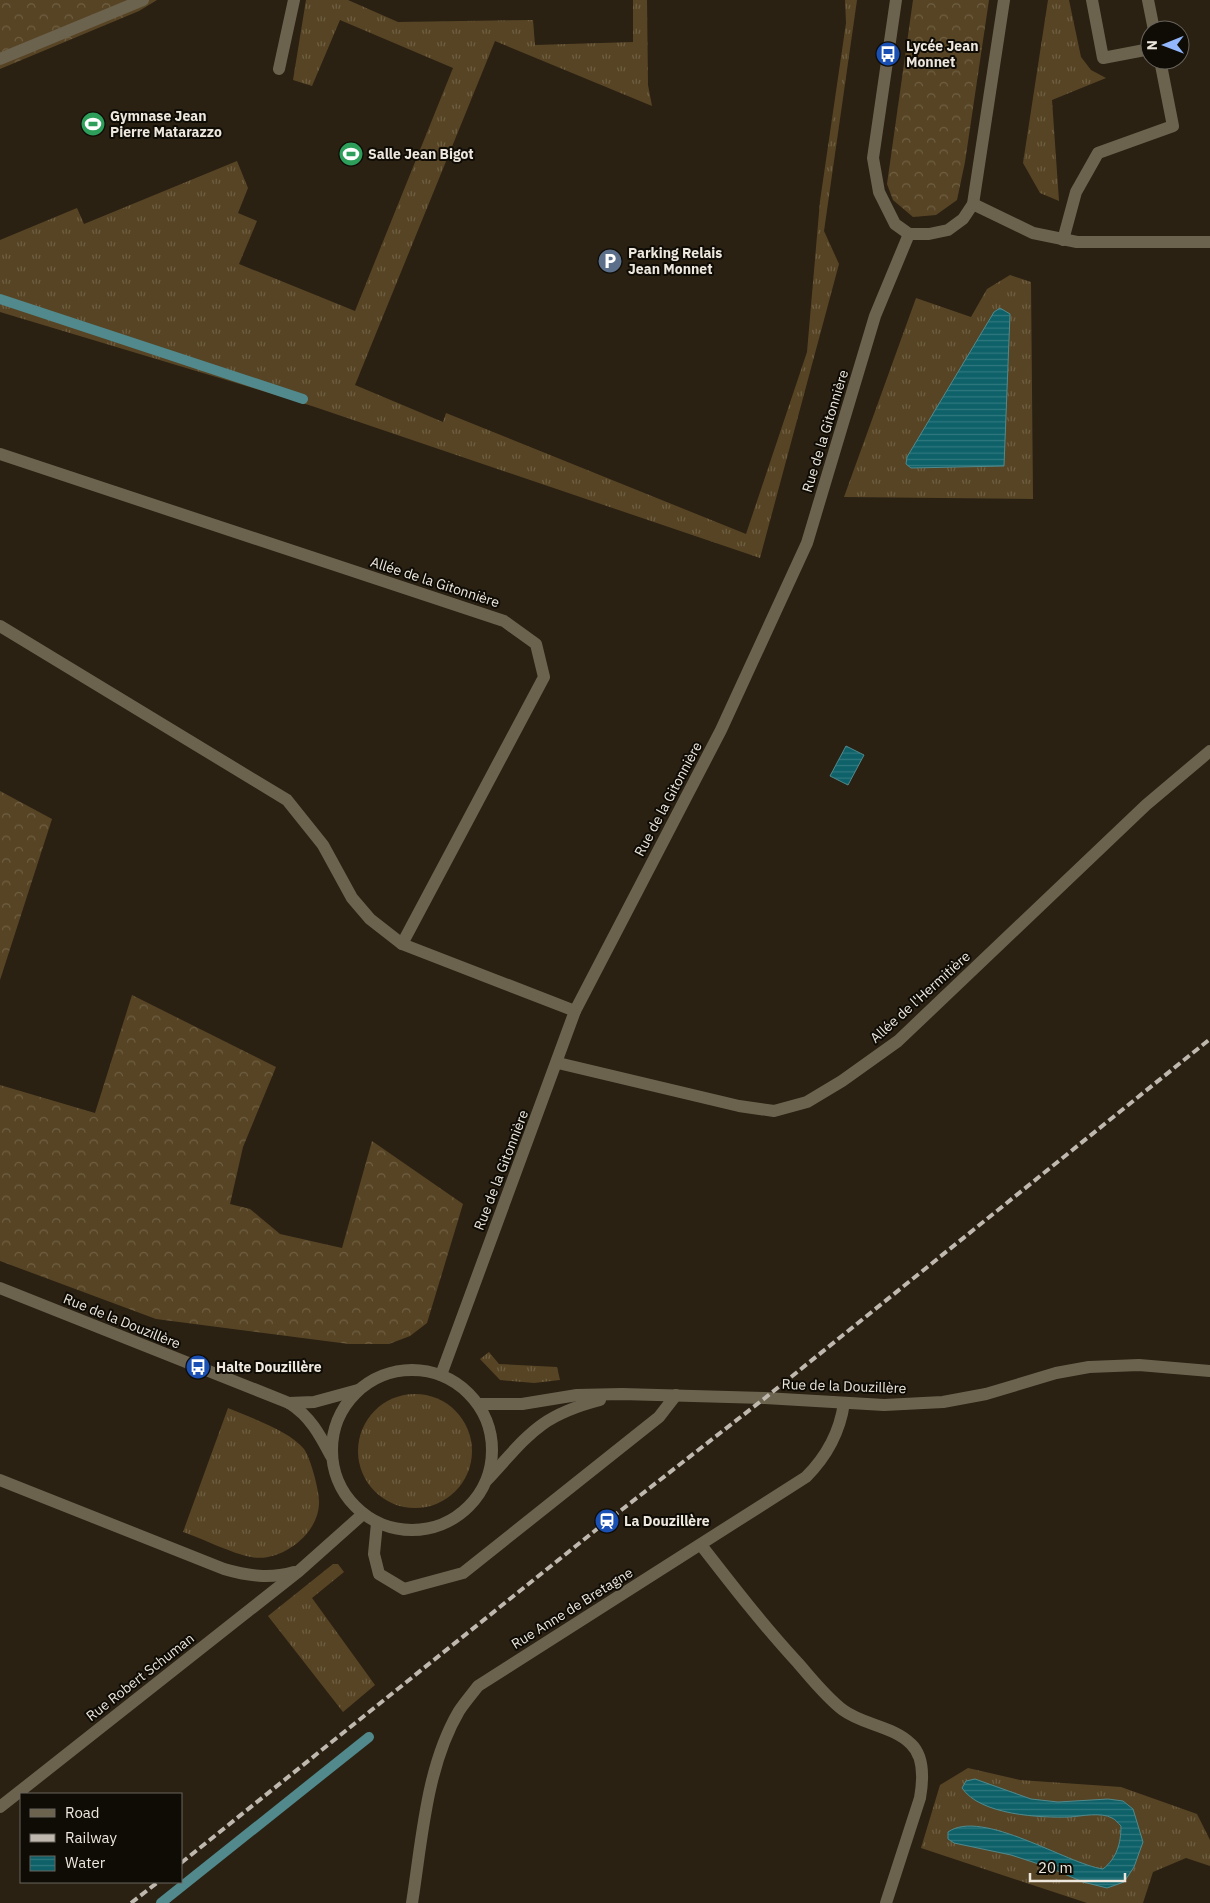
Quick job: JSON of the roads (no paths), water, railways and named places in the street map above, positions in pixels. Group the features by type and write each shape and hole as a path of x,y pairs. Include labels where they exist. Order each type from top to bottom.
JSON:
{"street":[{"path":"0,59 143,0"},
{"path":"279,69 294,0"},
{"path":"896,0 873,158 879,192 895,224 909,234 929,234 948,230 964,219 973,204 1004,0"},
{"path":"1092,0 1102,58 1140,51"},
{"path":"1148,0 1152,20"},
{"path":"1063,240 1076,192 1098,152 1173,126 1162,70"},
{"path":"973,204 1033,233 1063,240 1077,242 1210,242"},
{"name":"Rue de la Gitonnière","path":"442,1375 558,1063 575,1011 721,730 807,544 875,316 909,234"},
{"name":"Allée de la Gitonnière","path":"0,454 504,621 536,644 544,677 402,944"},
{"path":"0,626 287,800 323,845 352,898 370,919 402,944 575,1011"},
{"name":"Allée de l'Hermitière","path":"558,1063 748,1107 774,1111 807,1102 842,1081 898,1041 1146,805 1210,751"},
{"name":"Rue de la Douzillère","path":"0,1288 290,1403 302,1411 313,1424 333,1458"},
{"name":"Rue de la Douzillère","path":"478,1404 522,1404 577,1396 622,1394 884,1405 943,1402 986,1394 1056,1373 1113,1365 1210,1371"},
{"path":"417,1370 442,1375 462,1387 478,1404 490,1428 493,1452 487,1480 473,1502 454,1520 429,1529 403,1531 377,1523 363,1514 345,1495 334,1472 332,1446 337,1420 350,1399 369,1382 392,1372 417,1370"},
{"name":"Rue de la Douzillère","path":"290,1403 329,1399 361,1389"},
{"name":"Rue de la Douzillère","path":"487,1480 528,1435 546,1420 565,1410 622,1394"},
{"path":"377,1523 374,1554 379,1574 385,1578 404,1588 464,1574 659,1417 676,1395"},
{"name":"Rue Anne de Bretagne","path":"412,1903 431,1790 440,1755 460,1711 478,1686 806,1477 826,1452 842,1416 844,1403"},
{"path":"0,1480 224,1569 256,1576 278,1576 299,1571"},
{"name":"Rue Robert Schuman","path":"0,1807 299,1571 363,1514"},
{"path":"701,1545 764,1625 833,1701 854,1716 900,1735 912,1744 920,1760 922,1784 920,1798 886,1903"}],"water":[{"path":"1000,308 1010,314 1004,466 911,468 906,464 907,457 994,312"},
{"path":"846,746 864,755 848,785 830,776"},
{"path":"975,1779 1031,1799 1058,1802 1108,1799 1123,1801 1133,1809 1143,1842 1134,1867 1124,1882 1107,1888 1083,1882 1048,1867 1011,1855 954,1843 948,1839 948,1832 963,1826 982,1827 1002,1832 1087,1865 1103,1869 1112,1860 1117,1850 1121,1826 1108,1816 1043,1817 996,1809 982,1804 962,1788 966,1781"}],"waterway":[{"path":"0,299 303,399"},
{"path":"161,1903 369,1737"}],"railway":[{"path":"182,1862 597,1529 765,1398 1210,1039"},
{"path":"131,1903 157,1883"}],"place":[{"name":"Lycée Jean Monnet","path":"888,54"},
{"name":"Gymnase Jean Pierre Matarazzo","path":"93,124"},
{"name":"Salle Jean Bigot","path":"351,154"},
{"name":"Parking Relais Jean Monnet","path":"610,261"},
{"name":"Halte Douzillère","path":"198,1367"},
{"name":"La Douzillère","path":"607,1521"}]}
